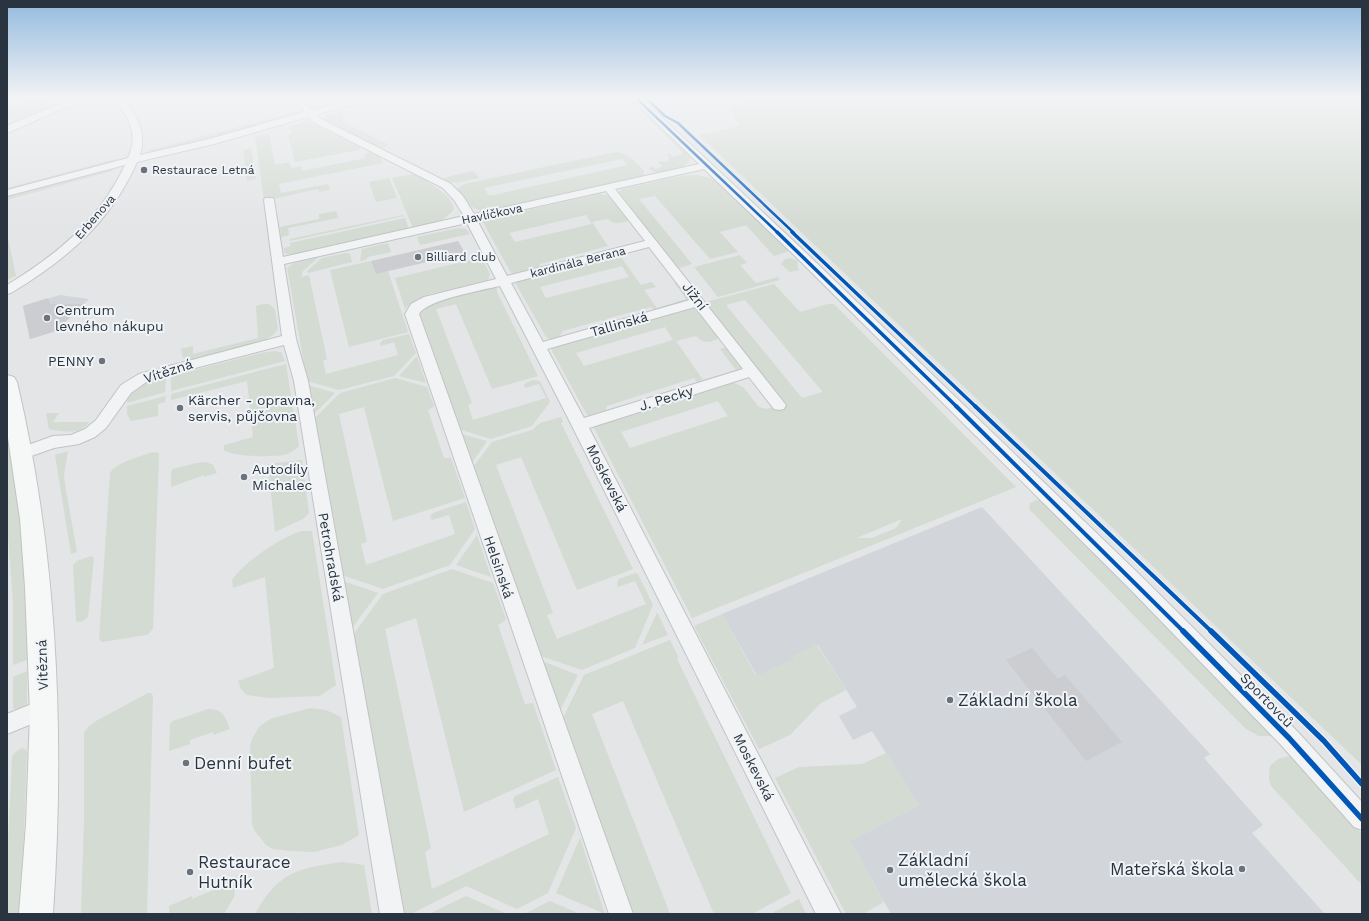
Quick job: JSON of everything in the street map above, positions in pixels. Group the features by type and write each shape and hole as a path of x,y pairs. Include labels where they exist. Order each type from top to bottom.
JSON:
{"main road":[{"name":"Vítězná","path":"7,382 18,427 22,453 34,539 40,615 44,709 43,794 36,914"}],"street":[{"name":"Erbenova","path":"7,290 52,260 91,226 119,189 133,160 138,145 138,141"},
{"path":"7,193 133,160 216,141"},
{"name":"Moskevská","path":"359,141 447,186 459,198 580,425 829,914"},
{"name":"Sportovců","path":"682,141 803,256 1135,582 1289,738 1362,820"},
{"name":"Havlíčkova","path":"277,262 707,165"},
{"name":"Jižní","path":"609,188 779,405"},
{"name":"Petrohradská","path":"269,200 289,339 301,381 392,914"},
{"name":"kardinála Berana","path":"503,280 652,243"},
{"name":"Helsinská","path":"503,280 424,302 413,311 412,318 621,914"},
{"name":"Tallinská","path":"539,347 699,302"},
{"name":"Vítězná","path":"22,453 53,442 73,440 90,433 100,424 126,389 144,378 170,369 289,339"},
{"name":"J. Pecky","path":"580,425 753,371"},
{"name":"Vítězná","path":"7,724 44,709"}],"shaded area":[{"path":"185,141 206,141 157,151 146,151"},
{"path":"256,141 270,141 275,165 289,162 291,168 301,166 302,171 365,158 364,154 369,152 380,157 383,163 279,184 281,193 328,184 330,190 319,192 318,189 264,201"},
{"path":"290,141 347,141 361,148 359,150 295,162"},
{"path":"365,141 381,141 389,145 381,149"},
{"path":"671,141 676,141 691,155 686,165 680,169 667,173 654,172 649,169 651,166 656,169 663,166 659,163 660,161 668,162 669,157 667,154 670,154 672,157 682,154 682,152"},
{"path":"705,141 1362,141 1362,765"},
{"path":"251,148 256,179 247,181 243,150"},
{"path":"615,152 628,156 644,171 644,175 639,178 489,211 478,210 466,202 457,189 464,184","holes":["622,159 628,165 494,195 488,195 484,188"]},
{"path":"116,159 118,162 7,191 7,188"},
{"path":"113,168 113,171 7,200 7,195"},
{"path":"474,171 479,178 456,182 443,179 450,176"},
{"path":"414,174 438,188 449,198 454,209 443,219 444,221 413,228 392,178"},
{"path":"697,175 718,181 788,249 787,252 774,256 746,225 720,232 738,252 710,259 655,196 639,199 692,264 677,269 617,194 622,189 681,176"},
{"path":"389,178 397,198 376,202 369,182"},
{"path":"599,194 611,196 631,220 618,223 608,219 592,222 608,246 540,264 539,269 515,275 511,273 483,222 488,219","holes":["586,215 592,224 515,242 509,233"]},
{"path":"336,211 338,218 288,228 289,235 281,237 280,227 319,219 319,214"},
{"path":"404,216 290,241 290,239"},
{"path":"405,218 409,230 295,255 284,252 284,248 291,246 290,243"},
{"path":"458,228 466,229 470,234 420,245 417,237"},
{"path":"7,233 16,276 7,280"},
{"path":"388,243 391,252 368,257 366,260 360,261 362,249"},
{"path":"346,253 350,254 352,262 308,273 307,271 322,258"},
{"path":"618,253 641,285 652,282 656,287 644,290 657,308 686,299 674,282 682,284 690,298 688,301 655,312 651,307 606,319 610,325 606,326 602,320 563,331 558,339 552,340 546,337 516,284 517,281","holes":["622,266 629,277 546,298 540,287"]},
{"path":"740,255 747,263 740,265 756,283 778,277 780,280 718,297 694,267"},
{"path":"319,257 302,272 302,277 309,275 327,359 323,361 326,374 398,355 394,342 381,346 380,343 383,340 409,334 416,353 394,376 339,390 307,381 287,268 294,263"},
{"path":"482,258 490,274 488,280 478,284 433,293 413,302 405,309 395,278"},
{"path":"790,258 798,261 797,266 799,270 790,272 781,264 785,259"},
{"path":"371,261 376,274 388,271 408,332 349,347 330,270"},
{"path":"774,284 800,312 828,304 834,304 1016,487 692,618 593,426 732,382 743,387 759,407 766,409 783,404 705,306 706,302","holes":["745,300 822,391 822,392 802,398 726,305","718,401 728,416 630,448 621,432","902,519 896,528 872,538 857,538 811,557"]},
{"path":"492,287 497,288 497,292 538,376 492,389 456,304 436,309 472,403 468,405 473,420 546,398 539,384 525,388 524,385 527,382 536,380 540,381 550,402 532,426 491,439 455,428 416,314 427,303"},
{"name":"Centrum levného nákupu","path":"60,295 89,299 56,331 30,339 23,306"},
{"path":"269,304 275,309 278,329 272,336 262,341 191,359 183,358 181,349 193,346 193,354 258,338 256,306"},
{"path":"693,307 697,308 723,337 708,342 702,341 696,336 676,341 703,380 736,370 720,349 730,346 742,364 740,370 699,385 694,378 607,406 604,415 591,417 587,415 552,351 553,346","holes":["665,327 673,340 584,366 576,353"]},
{"path":"275,351 281,352 285,361 171,391 171,376 261,353"},
{"path":"417,356 426,383 399,376"},
{"path":"286,364 299,446 292,452 278,456 252,456 235,454 224,450 224,445 253,437 247,381 171,400 171,394"},
{"path":"166,377 165,392 127,403 132,392 142,384"},
{"path":"395,378 427,387 434,406 428,410 444,458 451,458 465,498 393,521 364,407 339,414 367,542 361,544 366,565 455,534 449,515 432,520 430,516 435,512 466,502 475,529 450,565 383,589 342,575 314,419 340,393"},
{"path":"308,385 335,393 313,415"},
{"path":"166,396 165,402 158,404 158,416 131,421 127,414 127,406"},
{"path":"46,413 59,413 53,422 89,422 81,429 71,432 49,429"},
{"path":"561,417 563,422 561,423 633,569 577,590 521,457 496,465 553,613 547,615 557,639 646,604 635,581 618,587 617,584 619,579 635,573 638,574 653,605 635,648 582,670 535,654 470,471 492,442 532,430 540,423"},
{"path":"457,433 487,441 469,467"},
{"path":"7,436 16,489 22,543 27,650 27,660 13,665 13,603 7,522"},
{"path":"68,451 64,475 77,552 71,554 55,455"},
{"path":"153,452 159,453 153,629 147,635 102,642 99,639 110,473 113,469 123,463"},
{"path":"302,460 309,513 303,519 275,532 268,464"},
{"path":"206,462 213,465 217,473 204,477 204,475 171,487 171,472 173,469"},
{"path":"1040,499 1199,659 1272,736 1259,736 1246,729 1030,510 1030,503"},
{"path":"982,507 1210,754 1204,758 1263,825 1252,833 1325,914 891,914 850,841 919,805 872,731 853,740 839,716 857,707 818,645 793,656 795,659 757,676 722,614"},
{"path":"302,531 312,531 336,685 320,696 269,698 247,695 241,689 238,681 274,668 265,577 233,588 232,580 237,573 254,558 274,544 284,538"},
{"path":"477,535 491,577 456,565"},
{"path":"91,556 94,558 88,617 83,621 77,622 73,565 77,561"},
{"path":"452,569 493,583 506,619 498,625 525,704 533,703 556,770 464,812 416,618 385,629 431,848 425,852 432,889 549,834 538,799 516,809 513,800 515,796 558,777 576,828 548,893 517,909 466,886 411,914 403,914 353,635 383,594"},
{"path":"343,581 378,593 352,628"},
{"path":"657,613 668,635 642,645"},
{"path":"722,614 756,676 795,659 793,655 817,645 846,690 821,703 790,735 759,749 694,626"},
{"path":"670,640 678,656 677,659 791,893 752,914 714,914 623,701 592,714 670,914 627,914 560,724 584,675"},
{"path":"537,659 578,675 557,716"},
{"path":"27,671 27,704 23,708 16,710 13,708 13,677"},
{"path":"148,693 151,693 153,696 147,914 81,914 84,818 84,733 89,726 96,721"},
{"path":"310,708 326,710 341,717 359,835 342,845 314,852 273,849 266,845 254,830 252,824 250,745 259,727 270,719"},
{"path":"208,709 217,710 223,714 230,729 213,735 213,732 190,740 190,744 169,751 170,724 173,721"},
{"path":"22,748 27,751 20,914 7,914 7,864 12,756"},
{"path":"886,753 919,805 850,841 884,902 863,914 846,914 775,778 799,767 862,764"},
{"path":"1290,756 1362,834 1362,885 1271,786 1269,778 1270,766 1278,759"},
{"path":"580,838 605,914 556,893"},
{"path":"343,862 364,865 372,914 298,914 297,912 292,914 255,914 272,889 291,874 314,867"},
{"path":"237,876 234,897 224,914 169,914 169,906 192,896 192,899 218,888 218,884"},
{"path":"466,896 507,914 429,914"},
{"path":"799,899 806,914 774,914 774,912"},
{"path":"550,901 580,914 524,914"}],"building":[{"name":"Billiard club","path":"458,241 465,253 376,274 371,261"},
{"name":"Centrum levného nákupu","path":"48,298 50,304 84,304 56,331 30,339 23,306"},
{"path":"1032,648 1058,679 1065,675 1122,742 1086,761 1006,660"}],"cycle path":[{"path":"681,141 798,252 1135,582 1289,738 1362,819"},
{"path":"697,141 1257,675 1324,741 1362,784"}],"place":[{"name":"Restaurace Letná","path":"144,170"},
{"name":"Billiard club","path":"418,257"},
{"name":"Centrum levného nákupu","path":"47,318"},
{"name":"PENNY","path":"102,361"},
{"name":"Kärcher - opravna, servis, půjčovna","path":"180,408"},
{"name":"Autodíly Michalec","path":"244,477"},
{"name":"Základní škola","path":"950,700"},
{"name":"Denní bufet","path":"186,763"},
{"name":"Mateřská škola","path":"1242,869"},
{"name":"Základní umělecká škola","path":"890,870"},
{"name":"Restaurace Hutník","path":"190,872"}]}
